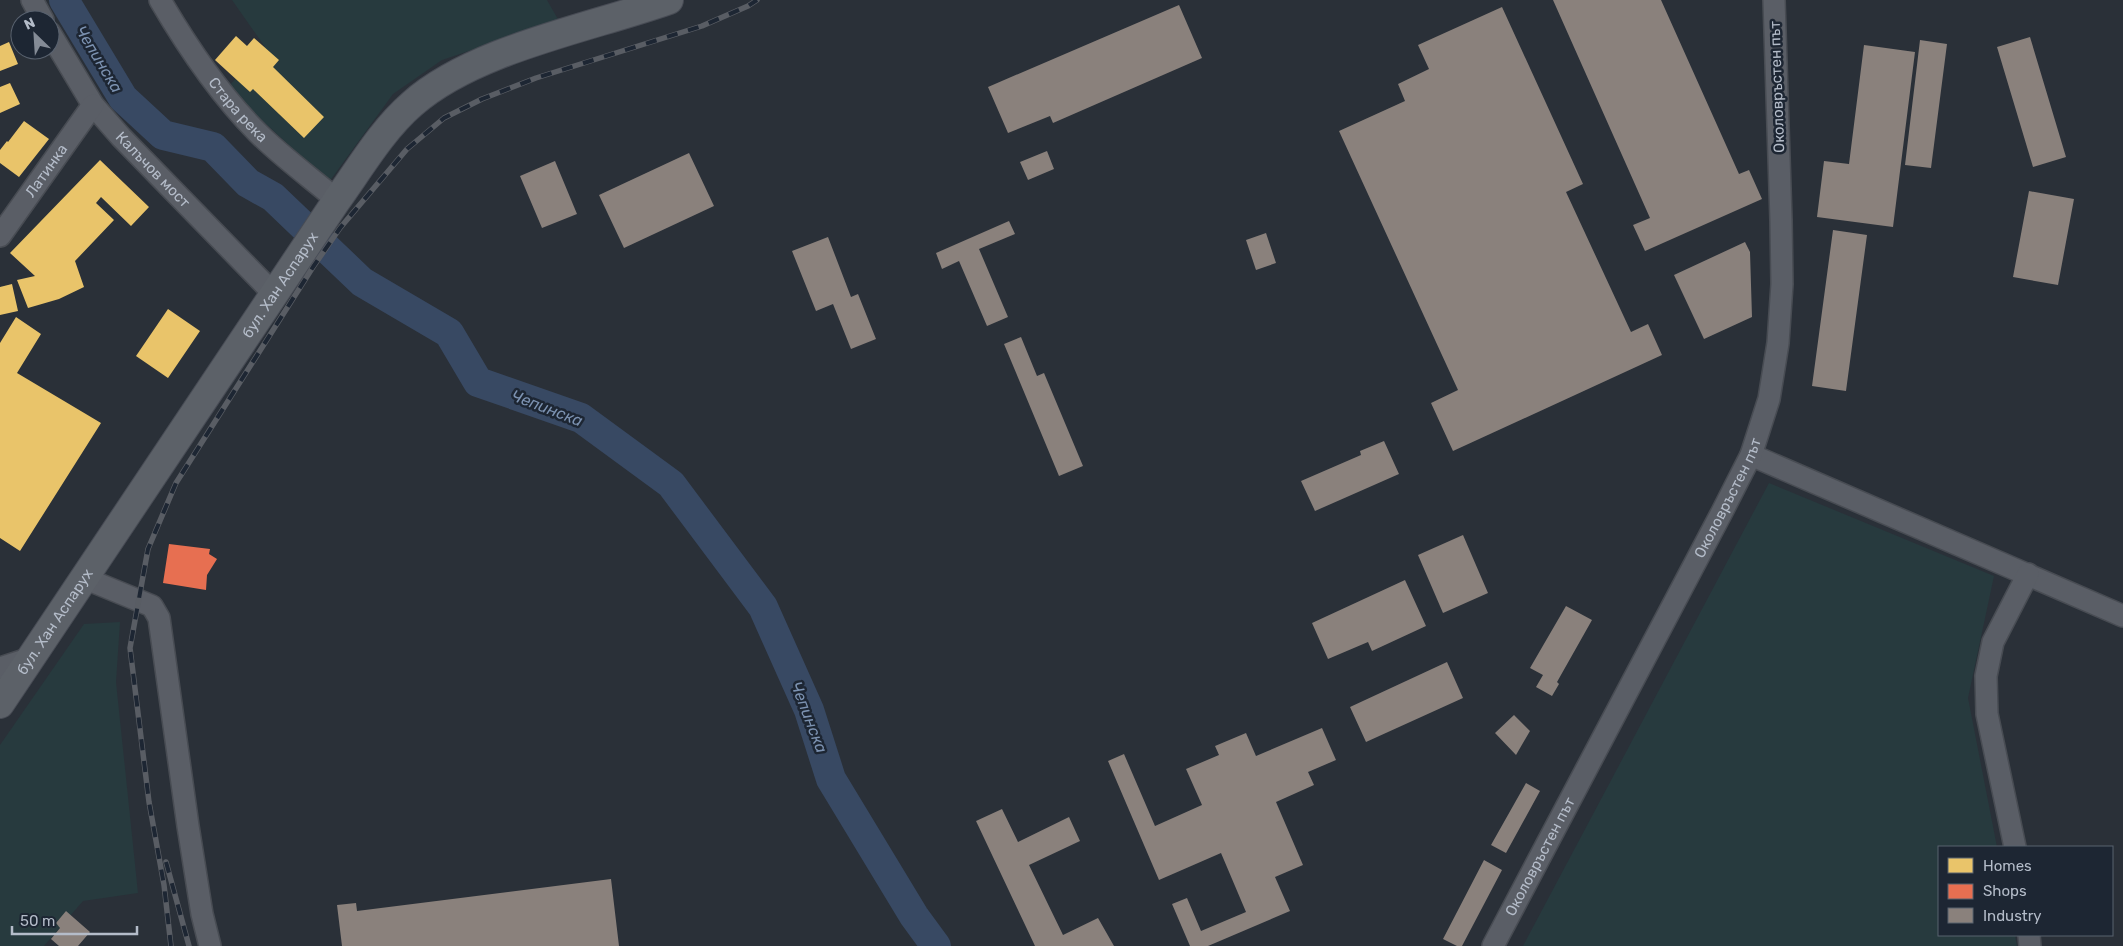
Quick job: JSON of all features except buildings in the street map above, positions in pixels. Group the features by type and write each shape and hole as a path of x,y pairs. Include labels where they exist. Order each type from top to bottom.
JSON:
{"main road":[{"name":"бул. Хан Аспарух","path":"0,704 331,210 384,134 412,104 443,82 484,61 523,46 669,0"}],"street":[{"name":"Стара река","path":"160,0 218,88 331,210"},
{"name":"Околовръстен път","path":"1493,946 1751,455 1769,399 1778,343 1782,284 1774,0"},
{"name":"Калъчов мост","path":"60,50 93,105 121,137 274,294"},
{"name":"Латинка","path":"0,236 93,105"},
{"path":"1751,455 2123,616"},
{"path":"2015,846 1987,714 1986,676 1993,642 2028,574"},
{"path":"84,578 152,606 160,618 188,826 202,914 210,946"},
{"path":"0,668 31,658"}],"green space":[{"path":"232,0 547,0 559,21 442,60 393,94 329,182 227,88 265,47"},
{"path":"1769,483 1994,576 1968,698 1997,846 1938,846 1938,936 2015,936 2017,946 1523,946"},
{"path":"120,622 116,682 138,893 83,901 44,946 0,946 0,745 84,624"}],"waterway":[{"name":"Чепинска","path":"64,0 123,98 163,135 213,147 248,183 273,197 362,282 449,333 478,382 581,418 671,484 763,607 809,710 831,779 914,916 936,946"}],"railway":[{"path":"171,946 164,885 149,802 130,648 148,549 176,483 313,267 340,228 407,149 444,118 482,99 536,78 702,26 748,6 757,0"},
{"path":"166,862 189,946"}]}
